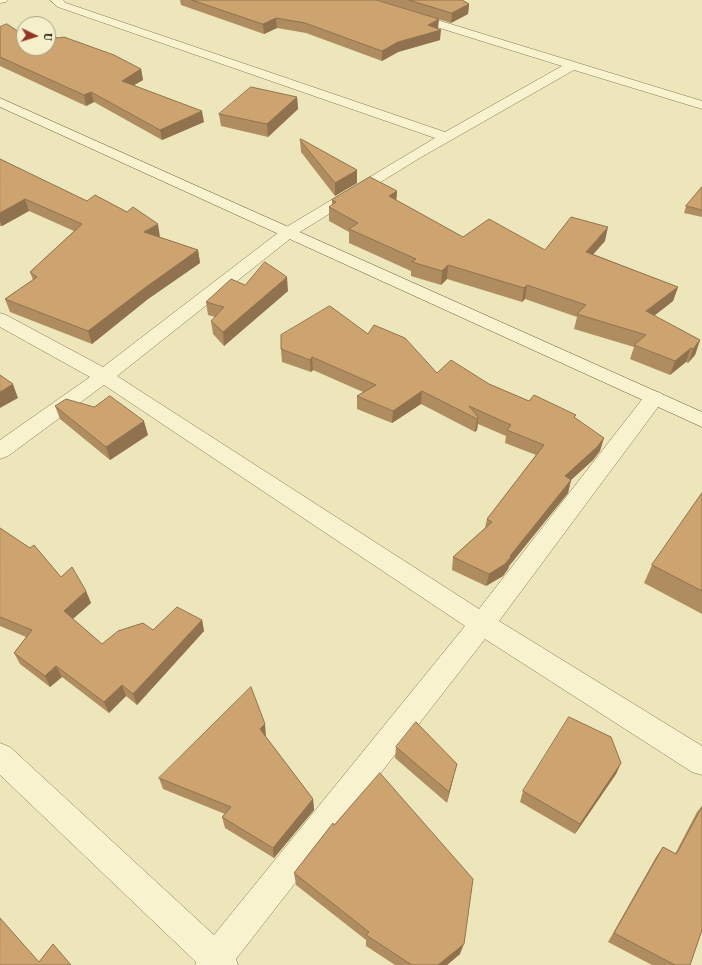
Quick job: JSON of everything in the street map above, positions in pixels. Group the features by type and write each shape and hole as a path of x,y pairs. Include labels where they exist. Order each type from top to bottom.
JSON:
{"street":[{"path":"56,0 62,5 70,8 447,137"},
{"path":"360,0 702,105"},
{"path":"0,451 104,376 289,232 447,137 573,65"},
{"path":"0,102 702,420"},
{"path":"0,320 104,376 482,624 702,762"},
{"path":"0,756 216,963 482,624 654,398"}],"building":[{"path":"192,0 376,0 439,19 428,25 441,30 398,42 382,51 305,23 276,18 263,24"},
{"path":"409,0 462,0 469,4 452,13"},
{"path":"7,24 16,30 16,56 56,56 56,37 64,37 114,55 141,69 122,81 202,111 160,130 91,92 84,95 0,57 0,27"},
{"path":"251,87 297,97 267,124 219,114"},
{"path":"301,139 357,170 335,183 300,140"},
{"path":"0,159 87,201 95,195 127,212 133,207 158,224 144,232 198,250 88,331 5,299 37,277 30,272 82,224 25,199 0,213"},
{"path":"370,177 397,191 389,196 463,237 489,219 545,250 571,217 608,227 586,252 678,287 646,311 700,340 693,349 691,348 675,361 634,345 646,335 577,314 586,305 527,285 524,288 448,265 442,271 412,262 416,259 349,229 358,223 329,207 336,202 332,200"},
{"path":"702,187 702,210 686,206"},
{"path":"265,262 287,277 223,332 211,321 224,307 206,302 231,279 245,285"},
{"path":"330,306 368,334 374,325 405,338 437,373 451,360 489,384 529,401 534,395 576,415 574,417 604,438 597,447 565,476 571,480 505,564 489,574 453,557 492,522 487,519 544,445 507,430 511,425 469,406 478,417 477,419 422,391 393,411 357,396 376,385 312,357 310,360 281,349 281,335"},
{"path":"0,375 13,384 0,392"},
{"path":"110,396 144,421 106,447 55,406 66,399 94,407"},
{"path":"702,493 702,591 652,565"},
{"path":"0,528 30,548 34,545 61,577 72,567 86,591 64,611 102,644 118,631 143,623 153,630 177,607 202,620 133,694 122,685 104,702 56,666 45,676 14,653 32,630 0,617"},
{"path":"251,687 265,724 260,729 313,799 273,848 222,817 231,807 159,778"},
{"path":"569,717 611,737 621,763 580,824 523,791"},
{"path":"416,722 457,764 449,792 396,747"},
{"path":"380,773 473,879 464,944 438,965 412,965 366,935 369,932 294,873 333,823 334,825"},
{"path":"702,807 702,930 690,965 675,965 614,933 663,847 676,854"},
{"path":"0,918 39,962 53,944 71,965 0,965"}]}
